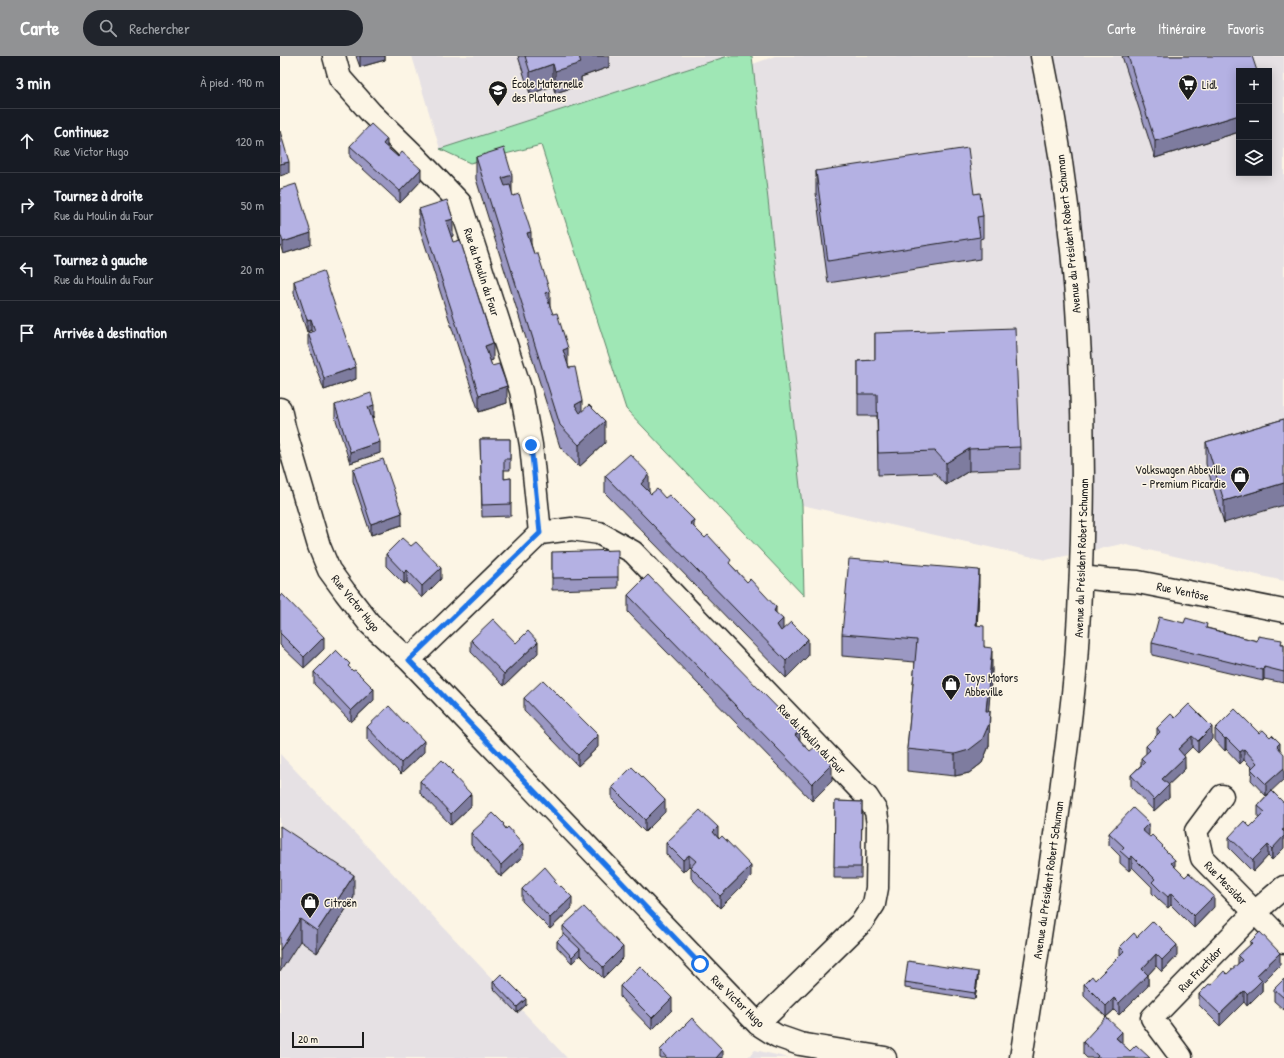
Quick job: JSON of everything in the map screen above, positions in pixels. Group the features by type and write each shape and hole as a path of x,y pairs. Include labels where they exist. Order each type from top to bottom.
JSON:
{"street":[{"name":"Rue du Moulin du Four","path":"334,56 340,78 371,113 460,203 522,391 531,445 540,533 572,529 599,533 633,552 867,796 876,811 878,825 877,888 874,904 862,922 758,1024"},
{"name":"Avenue du Président Robert Schuman","path":"1021,1058 1057,824 1077,648 1081,577 1084,461 1076,301 1065,192 1042,56"},
{"name":"Rue Victor Hugo","path":"280,408 284,427 319,546 329,570 369,623 409,660 758,1024 778,1036 800,1044 885,1058"},
{"path":"409,660 540,533"},
{"name":"Rue Ventôse","path":"1081,577 1138,582 1284,612"},
{"name":"Rue Messidor","path":"1222,796 1196,831 1202,858 1284,942"},
{"name":"Rue Fructidor","path":"1181,1057 1152,1018 1255,912 1284,887"}],"shaded area":[{"name":"École Maternelle des Platanes","path":"412,56 728,56 440,149"},
{"path":"775,56 1284,56 1284,581 1122,544 1046,560 802,505 753,64"},
{"path":"280,754 567,1058 280,1058"},
{"path":"755,1050 789,1058 747,1058"}],"green space":[{"path":"728,56 752,56 802,505 804,596 626,409 541,145 470,163 440,149"}],"building":[{"path":"525,56 579,56 581,63 555,71 553,64 530,72"},
{"name":"Lidl","path":"1128,56 1252,56 1256,68 1236,68 1236,116 1155,141"},
{"path":"371,124 387,139 383,144 398,157 402,152 421,169 400,191 350,146"},
{"path":"280,131 289,162 280,164"},
{"path":"504,148 512,175 502,178 505,186 510,185 513,196 519,194 531,232 527,233 534,254 538,254 550,292 545,293 553,314 557,313 568,348 563,350 569,368 575,367 582,401 575,405 580,413 589,405 605,421 579,445 560,425 476,157"},
{"path":"968,148 974,194 980,193 983,216 977,217 980,237 828,261 816,171"},
{"path":"296,184 311,233 283,242 280,233 280,189"},
{"path":"447,200 453,219 446,221 453,242 460,240 493,343 485,346 492,366 499,364 507,386 479,395 419,209"},
{"path":"323,271 356,367 324,378 308,333 315,331 311,319 307,320 294,281"},
{"path":"1015,328 1020,447 969,449 946,463 935,451 878,453 877,394 858,394 858,361 875,360 875,333"},
{"path":"371,393 374,405 368,407 380,442 350,452 335,405"},
{"path":"1284,419 1284,483 1224,501 1206,442"},
{"path":"480,439 510,439 510,459 504,459 504,479 511,478 511,504 482,505"},
{"path":"630,454 649,474 641,484 651,494 657,489 665,498 669,495 694,520 690,523 705,538 708,535 731,560 729,563 747,582 750,579 776,607 774,611 783,619 777,625 781,631 791,622 808,639 786,661 605,476"},
{"path":"383,459 402,513 371,524 353,469"},
{"path":"402,538 411,546 416,542 441,568 422,586 407,570 404,573 386,554"},
{"path":"618,550 618,577 552,578 552,552"},
{"name":"Toys Motors Abbeville","path":"849,559 979,570 976,625 984,626 984,647 992,648 986,711 990,711 989,724 982,740 969,750 955,754 907,749 917,640 842,634"},
{"path":"648,575 800,731 795,735 810,751 815,747 832,764 812,784 628,595"},
{"path":"282,594 324,637 304,657 280,633 280,596"},
{"path":"1159,617 1184,623 1186,618 1207,624 1206,628 1257,641 1258,636 1282,640 1281,644 1284,644 1284,672 1264,667 1263,670 1152,643"},
{"path":"493,619 516,643 528,631 538,642 504,674 471,640"},
{"path":"336,650 350,664 348,666 353,671 355,670 374,689 351,711 314,672"},
{"path":"543,680 598,735 578,755 524,698"},
{"path":"1189,704 1212,727 1198,741 1192,736 1178,749 1185,757 1162,779 1169,785 1154,800 1131,775 1145,762 1141,758 1150,750 1146,746 1160,732 1157,728 1171,714 1175,718"},
{"path":"389,706 424,741 401,763 367,727"},
{"path":"1235,709 1259,733 1263,730 1270,737 1272,735 1280,743 1277,746 1284,754 1284,768 1266,784 1251,769 1257,763 1244,749 1240,752 1215,729"},
{"path":"442,760 453,771 451,773 471,794 451,814 420,781"},
{"path":"632,767 665,800 645,820 612,787"},
{"path":"1272,791 1284,803 1284,829 1282,830 1284,832 1284,836 1272,849 1268,845 1253,860 1229,837 1244,821 1250,827 1265,812 1258,806"},
{"path":"835,801 862,802 861,867 834,867"},
{"path":"1133,808 1149,823 1142,830 1150,837 1152,835 1163,846 1162,847 1175,860 1171,863 1185,877 1189,873 1214,896 1194,916 1171,893 1168,897 1160,890 1152,882 1155,879 1132,856 1129,859 1120,851 1124,847 1109,833"},
{"path":"700,810 718,827 713,832 719,839 722,836 751,866 720,896 691,867 696,861 689,855 683,860 666,843"},
{"path":"493,813 504,824 503,825 506,829 508,827 523,844 501,865 471,833"},
{"name":"Citroën","path":"280,826 354,875 317,931 300,919 280,950"},
{"path":"545,867 556,880 554,881 572,897 550,918 522,889"},
{"path":"584,907 623,947 603,967 563,926"},
{"path":"1153,921 1177,945 1162,960 1156,954 1142,969 1148,975 1119,1003 1114,998 1106,1006 1084,984 1092,976 1095,980 1124,951 1120,947 1134,933 1137,937"},
{"path":"1260,932 1280,953 1257,975 1262,980 1247,994 1244,991 1220,1014 1199,994 1209,984 1211,985 1224,971 1227,974 1242,960 1238,956 1252,943 1250,942"},
{"path":"564,934 580,949 572,957 557,941"},
{"path":"908,961 978,972 975,993 905,982"},
{"path":"640,966 672,998 652,1018 620,986"},
{"path":"501,974 526,999 517,1007 493,982"},
{"path":"1284,979 1284,998 1274,989"},
{"path":"1106,1017 1122,1032 1116,1038 1130,1051 1136,1045 1150,1058 1096,1058 1098,1056 1083,1042"},
{"path":"692,1018 723,1050 716,1058 667,1058 660,1050"}],"place":[{"name":"Lidl","path":"1188,101"},
{"name":"École Maternelle des Platanes","path":"498,107"},
{"name":"Volkswagen Abbeville - Premium Picardie","path":"1240,493"},
{"name":"Toys Motors Abbeville","path":"951,701"},
{"name":"Citroën","path":"310,919"}],"route":[{"path":"531,445 540,533 409,660 700,964"}]}
